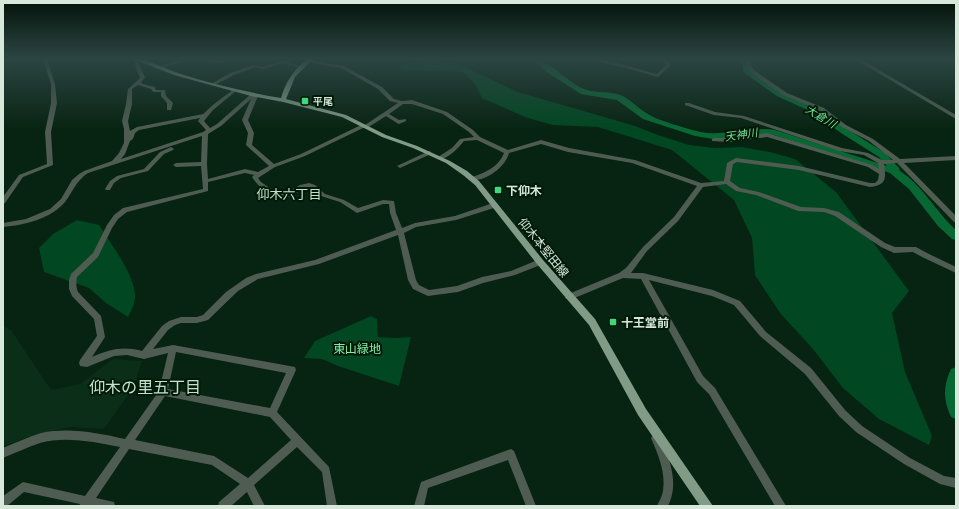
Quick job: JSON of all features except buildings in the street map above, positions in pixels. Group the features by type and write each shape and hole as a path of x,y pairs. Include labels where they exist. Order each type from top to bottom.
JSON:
{"main road":[{"name":"仰木本堅田線","path":"209,83 254,96 283,100 344,116 384,136 440,158 465,173 495,205 540,262 595,327 631,394 649,423 707,506"},
{"path":"283,100 289,83"}],"street":[{"path":"3,202 21,176 50,164 48,132 54,103 53,83"},
{"path":"114,163 126,147 127,129 125,121 129,104 130,90 139,83 141,85 153,88 155,91 163,91 166,100 170,103 169,109"},
{"path":"371,83 380,88 392,100 402,103 412,102 444,113 471,131 478,138 507,152 541,142 568,150 633,161 701,185 727,182 738,190 757,193 800,209 824,210 837,214 889,248 900,250 914,248 921,254 936,262 949,265 956,270"},
{"path":"769,83 785,94 822,109 844,126 871,140 904,165 956,220"},
{"path":"898,83 956,117"},
{"path":"234,90 216,104 201,121 208,132 204,164 206,190 132,207 119,214 109,227 96,255 74,276 73,289 82,302 98,318 101,337 82,363 87,363 117,351 129,351 144,355 173,348 292,370 272,413"},
{"path":"3,225 12,225 30,220 52,210 62,202 74,179 86,172 208,132 254,96"},
{"path":"254,96 245,120 251,133 249,145 272,166"},
{"path":"402,103 364,127 303,155 272,166 255,177 259,183 276,196 287,195 300,187 309,185 313,186 328,198 342,201 357,211 383,202 392,202 393,213 400,230 412,280 416,287 428,293 458,289 482,280 512,273 540,262"},
{"path":"687,104 714,113 742,117 841,150 866,154 882,162 956,158"},
{"path":"386,114 399,122 404,120"},
{"path":"127,140 130,139 132,132 137,129 206,115"},
{"path":"714,140 729,140 760,135 775,137 870,166 881,172"},
{"path":"440,158 454,149 462,140 478,138"},
{"path":"108,189 112,182 119,177 146,170 162,153 174,148 175,143"},
{"path":"472,179 490,173 499,167 507,152"},
{"path":"400,166 429,153"},
{"path":"727,182 730,163 736,160 799,168 870,185 880,183 883,180 881,172 882,162"},
{"path":"176,165 204,164"},
{"path":"206,181 245,171 258,174"},
{"path":"569,297 622,275 629,270 645,248 676,218 701,185"},
{"path":"144,355 165,328 177,321 205,318 223,300 247,281 260,275 316,262 425,222 456,218 495,205"},
{"path":"622,275 643,276 713,293 737,303 763,334 808,371 842,413 859,429 907,461 943,481 956,483"},
{"path":"643,276 700,379 715,396 781,506"},
{"path":"85,503 163,392 173,348"},
{"path":"163,392 272,413 326,470 332,506"},
{"path":"649,423 663,456 668,480 668,493 662,506"},
{"path":"3,453 41,438 67,435 88,436 214,461 248,484 260,506"},
{"path":"223,506 298,440"},
{"path":"419,506 424,485 511,454 531,506"},
{"path":"3,502 23,487 85,503 110,506"}],"shaded area":[{"path":"3,326 11,330 51,390 80,384 113,359 142,361 133,388 104,429 70,427 34,435 3,446"}],"green space":[{"path":"474,83 498,83 518,92 635,126 689,145 715,148 742,147 770,152 795,159 836,192 909,291 892,313 905,372 932,436 929,445 879,419 843,388 813,349 780,313 755,275 752,238 734,200 672,150 598,127 553,125 525,117 482,98"},
{"path":"77,220 99,225 115,249 130,276 135,293 135,299 128,317 106,303 89,288 44,272 39,248 53,234"},
{"name":"東山緑地","path":"371,316 377,319 378,337 411,337 399,386 338,366 322,359 304,358 315,341"}],"waterway":[{"name":"天神川","path":"569,83 584,92 610,95 620,98 646,117 698,134 719,137 763,131 775,133 893,171 912,187 938,219 956,236"},
{"name":"大倉川","path":"764,83 780,94 817,111 844,131 882,155 896,170"},
{"name":"天神川","path":"956,373 952,383 953,402 956,412"}],"place":[{"name":"平尾","path":"305,101"},
{"name":"下仰木","path":"498,190"},
{"name":"十王堂前","path":"613,322"}],"district":[{"name":"仰木六丁目","path":"289,194"},
{"name":"仰木の里五丁目","path":"145,386"}]}
